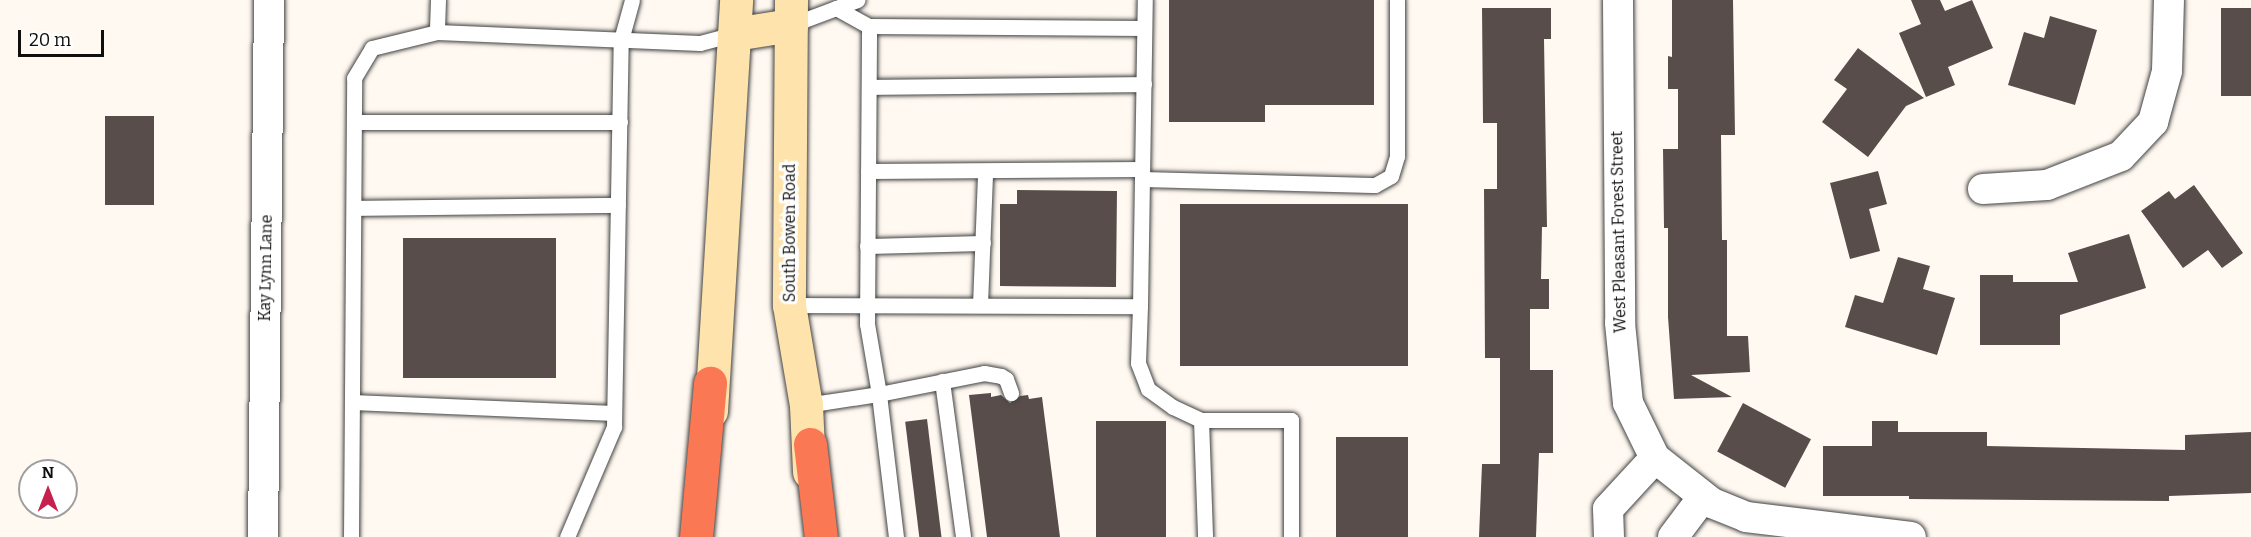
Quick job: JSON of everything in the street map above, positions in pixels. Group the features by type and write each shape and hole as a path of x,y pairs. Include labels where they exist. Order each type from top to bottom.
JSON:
{"highway":[{"path":"696,537 711,383"},
{"path":"810,444 821,537"}],"main road":[{"path":"712,537 711,383 736,0"},
{"path":"734,34 791,13"},
{"name":"South Bowen Road","path":"791,13 789,305 806,405 810,444 809,537"}],"street":[{"name":"Kay Lynn Lane","path":"263,537 269,0"},
{"name":"West Pleasant Forest Street","path":"1618,0 1620,323 1628,403 1654,458"},
{"path":"1983,189 2047,184 2121,156 2153,122 2167,71 2169,0"},
{"path":"1609,537 1608,509 1654,458 1712,503 1746,517 1911,537"},
{"path":"1673,537 1704,497"}],"lane":[{"path":"437,33 438,0"},
{"path":"567,537 614,428 621,40 632,0"},
{"path":"791,13 836,8 857,0"},
{"path":"1145,0 1138,363 1148,389 1173,407 1201,420 1291,420 1291,537"},
{"path":"868,171 1142,174 1375,184 1390,176 1397,156 1397,0"},
{"path":"836,8 868,26 1144,28"},
{"path":"868,26 867,324 879,394 896,537"},
{"path":"351,537 354,78 372,48 437,33 704,43 734,34"},
{"path":"868,87 1144,84"},
{"path":"354,122 620,122"},
{"path":"980,305 985,172"},
{"path":"354,208 618,205"},
{"path":"867,246 983,243"},
{"path":"789,305 1140,306"},
{"path":"806,405 879,394 984,373 994,374 1006,380 1011,393"},
{"path":"942,381 963,537"},
{"path":"352,402 614,413"},
{"path":"1201,420 1205,537"}],"building":[{"path":"1169,0 1374,0 1374,105 1265,105 1265,122 1169,122"},
{"path":"1672,0 1733,0 1735,135 1721,135 1722,240 1727,240 1727,336 1748,336 1750,372 1691,375 1732,397 1674,399 1668,317 1668,228 1664,228 1663,149 1678,149 1678,89 1668,89 1668,56 1672,57"},
{"path":"1911,0 1940,0 1945,11 1972,0 1993,48 1948,67 1955,85 1926,97 1899,33 1921,24"},
{"path":"1482,8 1551,8 1551,39 1544,39 1547,227 1542,227 1541,279 1549,279 1549,309 1530,309 1530,370 1553,370 1553,453 1539,453 1536,537 1479,537 1482,464 1500,464 1500,358 1485,358 1484,189 1497,189 1497,123 1483,123"},
{"path":"2221,8 2251,8 2251,96 2221,96"},
{"path":"2050,16 2097,30 2075,105 2008,85 2024,32 2044,38"},
{"path":"1858,48 1924,98 1906,106 1868,157 1822,122 1847,89 1834,80"},
{"path":"105,116 154,116 154,205 105,205"},
{"path":"1878,171 1887,204 1869,209 1880,251 1850,259 1830,183"},
{"path":"2194,185 2243,253 2222,268 2208,250 2183,268 2141,211 2169,191 2175,199"},
{"path":"1017,190 1117,191 1116,287 1000,286 1000,204 1017,204"},
{"path":"1180,204 1408,204 1408,366 1180,366"},
{"path":"2129,234 2146,288 2060,315 2060,345 1980,345 1980,275 2013,275 2013,282 2078,282 2068,253"},
{"path":"403,238 556,238 556,378 403,378"},
{"path":"1898,257 1930,266 1923,289 1955,298 1937,355 1845,327 1855,295 1883,303"},
{"path":"991,393 991,397 1001,395 1010,403 1020,396 1028,395 1029,399 1042,397 1060,537 987,537 969,395"},
{"path":"1743,403 1811,439 1785,488 1717,452"},
{"path":"927,419 941,537 919,537 905,422"},
{"path":"1096,421 1166,421 1166,537 1096,537"},
{"path":"1872,421 1898,421 1898,432 1987,432 1987,446 2185,450 2185,435 2251,432 2251,493 2169,496 2169,501 1823,496 1823,446 1872,446"},
{"path":"1336,437 1408,437 1408,537 1336,537"}]}
